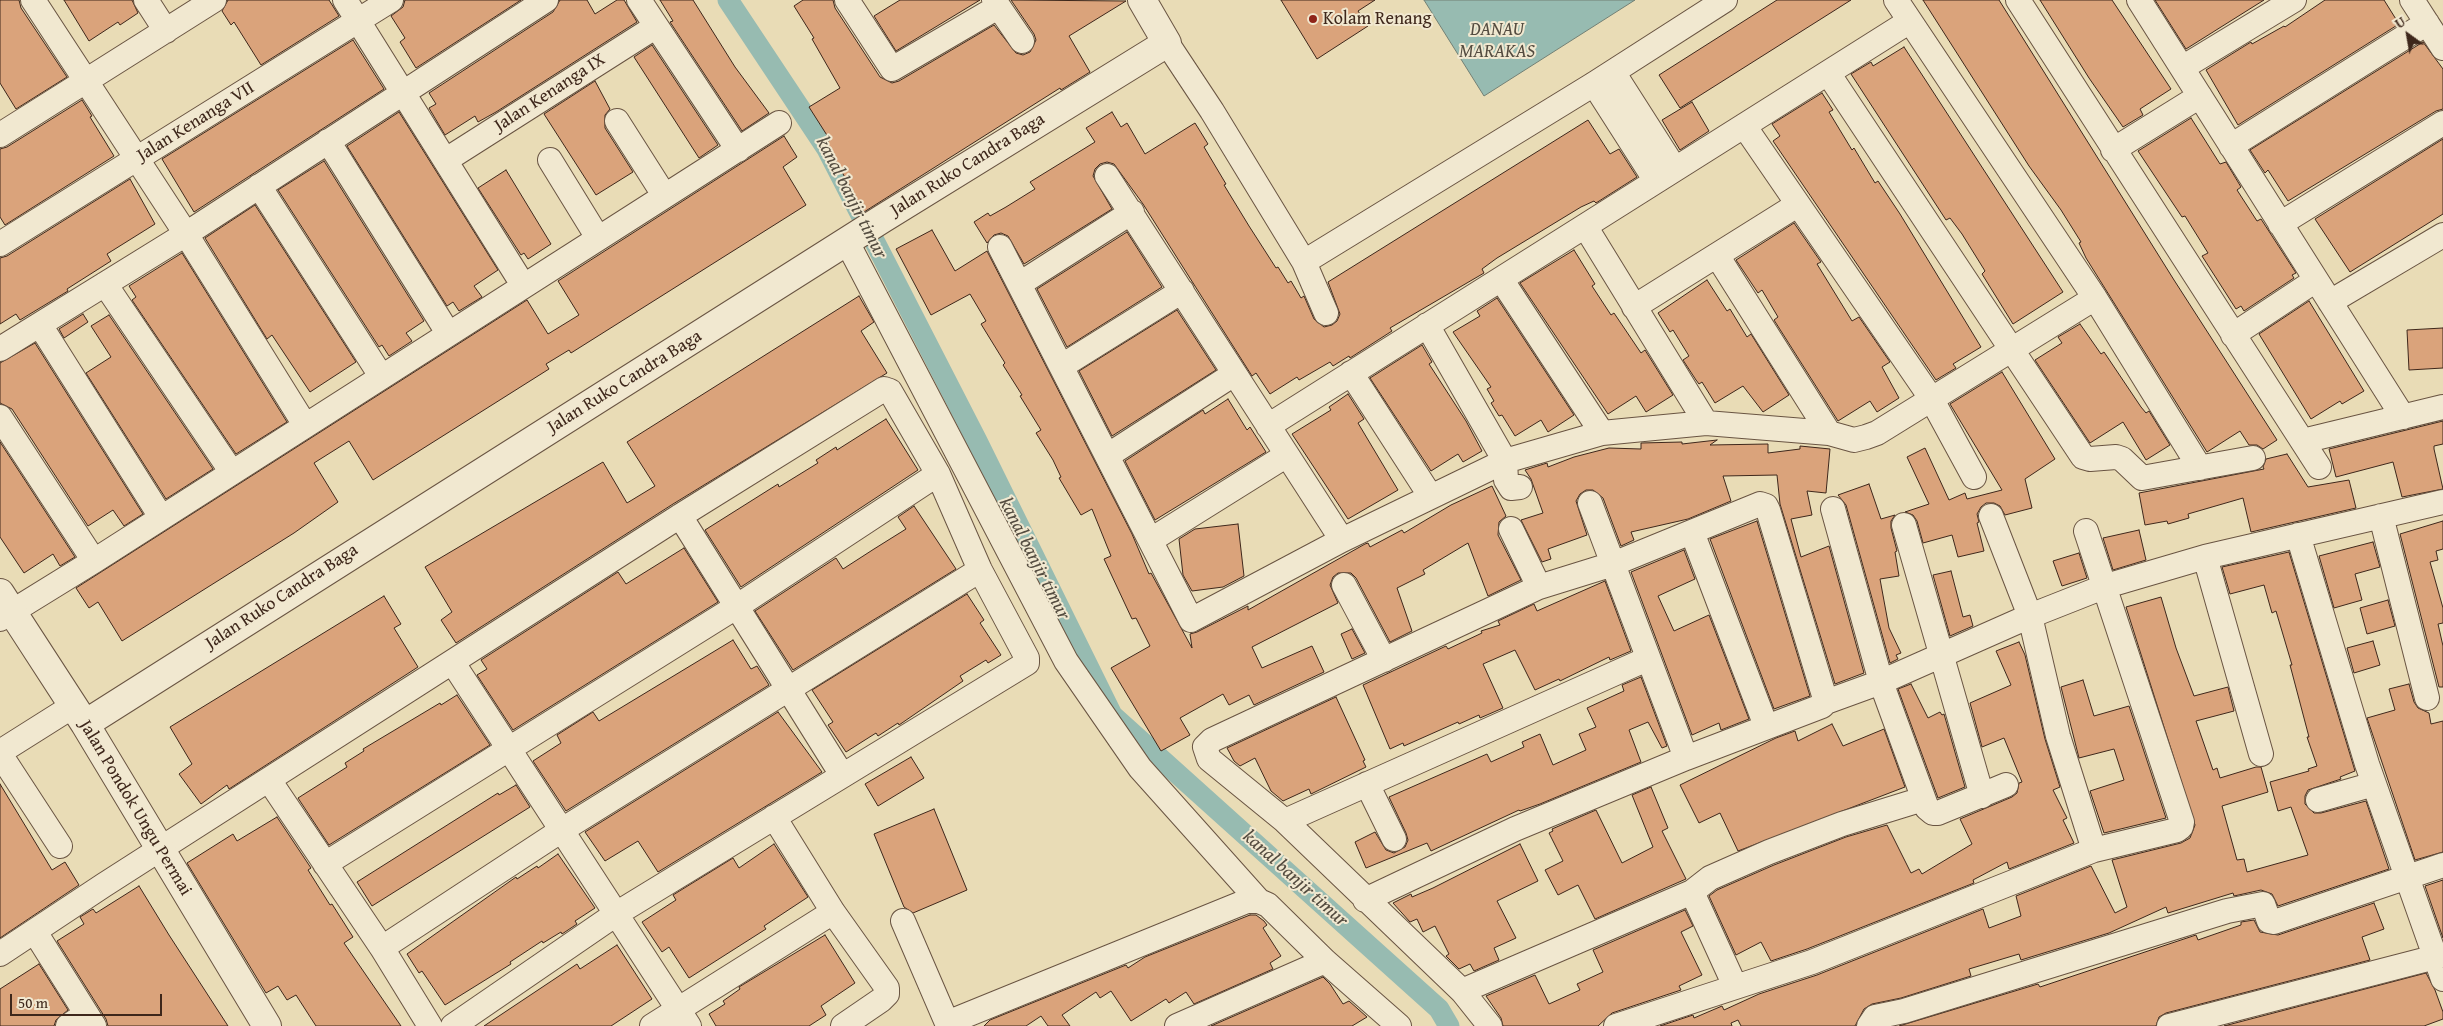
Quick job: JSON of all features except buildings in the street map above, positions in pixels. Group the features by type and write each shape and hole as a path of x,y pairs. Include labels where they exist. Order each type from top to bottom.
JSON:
{"street":[{"path":"34,0 186,234 305,425"},
{"path":"146,0 166,31"},
{"path":"3,125 86,82 214,0"},
{"path":"345,0 404,91 523,285"},
{"name":"Jalan Kenanga VII","path":"0,244 391,0"},
{"path":"0,350 186,234 546,0"},
{"path":"639,0 655,27 738,150"},
{"path":"846,0 892,69 996,4 1022,41"},
{"path":"1142,0 1304,262 1326,313"},
{"path":"1304,262 1604,78 1725,0"},
{"path":"1896,0 2094,298 2200,468"},
{"path":"2018,0 2319,467"},
{"path":"2139,0 2403,417"},
{"path":"2182,68 2294,0"},
{"path":"2412,0 2443,48"},
{"path":"1268,426 1584,226 1745,127 1910,21"},
{"path":"2231,146 2427,23"},
{"name":"Jalan Kenanga IX","path":"446,160 655,27"},
{"name":"Jalan Ruko Candra Baga","path":"79,715 371,541 882,219 1168,43"},
{"path":"1828,73 2083,457 2090,459 2116,457 2122,459 2142,478 2253,458"},
{"path":"1604,78 1666,175"},
{"path":"2113,150 2200,96"},
{"path":"617,121 664,195"},
{"path":"4,608 94,561 231,471 664,195 738,150 778,122"},
{"path":"2280,224 2443,123"},
{"path":"1745,127 1931,398 1974,477"},
{"path":"328,141 448,333"},
{"path":"550,160 598,238"},
{"path":"1107,176 1342,540"},
{"path":"259,186 381,376"},
{"path":"1634,307 1718,257 1797,205"},
{"path":"1021,283 1132,212"},
{"path":"1584,226 1706,423"},
{"path":"2330,302 2443,235"},
{"path":"850,240 1066,660 1140,768 1258,901"},
{"path":"1000,247 1021,283 1190,620 1342,540 1505,461 1602,433 1706,423 1829,433 1854,440 1866,438 2094,298"},
{"path":"1718,257 1829,433"},
{"path":"1501,279 1602,433"},
{"path":"2233,334 2316,280"},
{"path":"106,284 231,471"},
{"path":"1062,366 1182,291"},
{"path":"40,325 160,517"},
{"path":"1427,325 1505,461 1506,480 1511,488 1520,487"},
{"path":"1351,373 1430,497"},
{"path":"1107,456 1234,374"},
{"path":"0,954 104,885 454,663 680,516 886,389 890,391 938,474 980,570 1027,658 1027,663 616,914 453,1026"},
{"path":"2302,441 2443,407"},
{"path":"0,417 94,561"},
{"path":"1151,540 1287,455"},
{"path":"325,864 510,750 938,474"},
{"path":"1365,900 1515,829 1686,758 1881,682 2030,616 2106,586 2205,557 2443,502"},
{"path":"1590,503 1647,659 1686,758"},
{"path":"1490,1026 1462,991 1365,900 1285,820 1209,759 1205,747 1212,740 1539,587 1613,564 1760,504 1766,506 1826,702"},
{"path":"1833,509 1881,682 1922,799 1929,812 1938,813 2006,785"},
{"path":"680,516 842,775"},
{"path":"1991,516 2030,616 2058,736 2094,850"},
{"path":"2381,516 2427,698"},
{"path":"1904,525 1982,796"},
{"path":"1511,529 1539,587"},
{"path":"1616,1026 1812,962 2094,850 2177,830 2181,827 2182,822 2106,586 2086,531"},
{"path":"1692,532 1766,726"},
{"path":"2298,535 2374,784 2407,876 2439,956 2443,979"},
{"path":"2205,557 2261,754"},
{"path":"382,948 562,830 980,570"},
{"path":"1344,585 1384,660"},
{"name":"Jalan Pondok Ungu Permai","path":"4,608 79,715 267,1026"},
{"path":"1285,820 1647,659"},
{"path":"454,663 684,1018"},
{"path":"60,846 0,753 79,715"},
{"path":"269,780 382,948 430,1026"},
{"path":"1367,784 1394,839"},
{"path":"2318,800 2374,784"},
{"path":"1462,991 1692,892 1710,878 1769,852 1842,824 1922,799"},
{"path":"774,817 833,912 887,988 887,994 882,1000 844,1026"},
{"path":"1869,1026 1875,1017 1904,1011 2227,912 2263,904 2269,921 2274,922 2443,865"},
{"path":"1692,892 1735,986"},
{"path":"903,921 948,1024 1247,901 1258,901 1268,905 1391,1024"},
{"path":"652,1026 684,1018 833,912"},
{"path":"35,932 83,1022"},
{"path":"2170,1026 2439,956"},
{"path":"1177,1026 1325,961"}],"water":[{"name":"DANAU MARAKAS","path":"1424,0 1635,0 1484,96"}],"waterway":[{"name":"kanal banjir timur","path":"728,0 827,149 977,441 1112,715 1439,1009 1449,1026"}],"place":[{"name":"Kolam Renang","path":"1313,19"}]}
